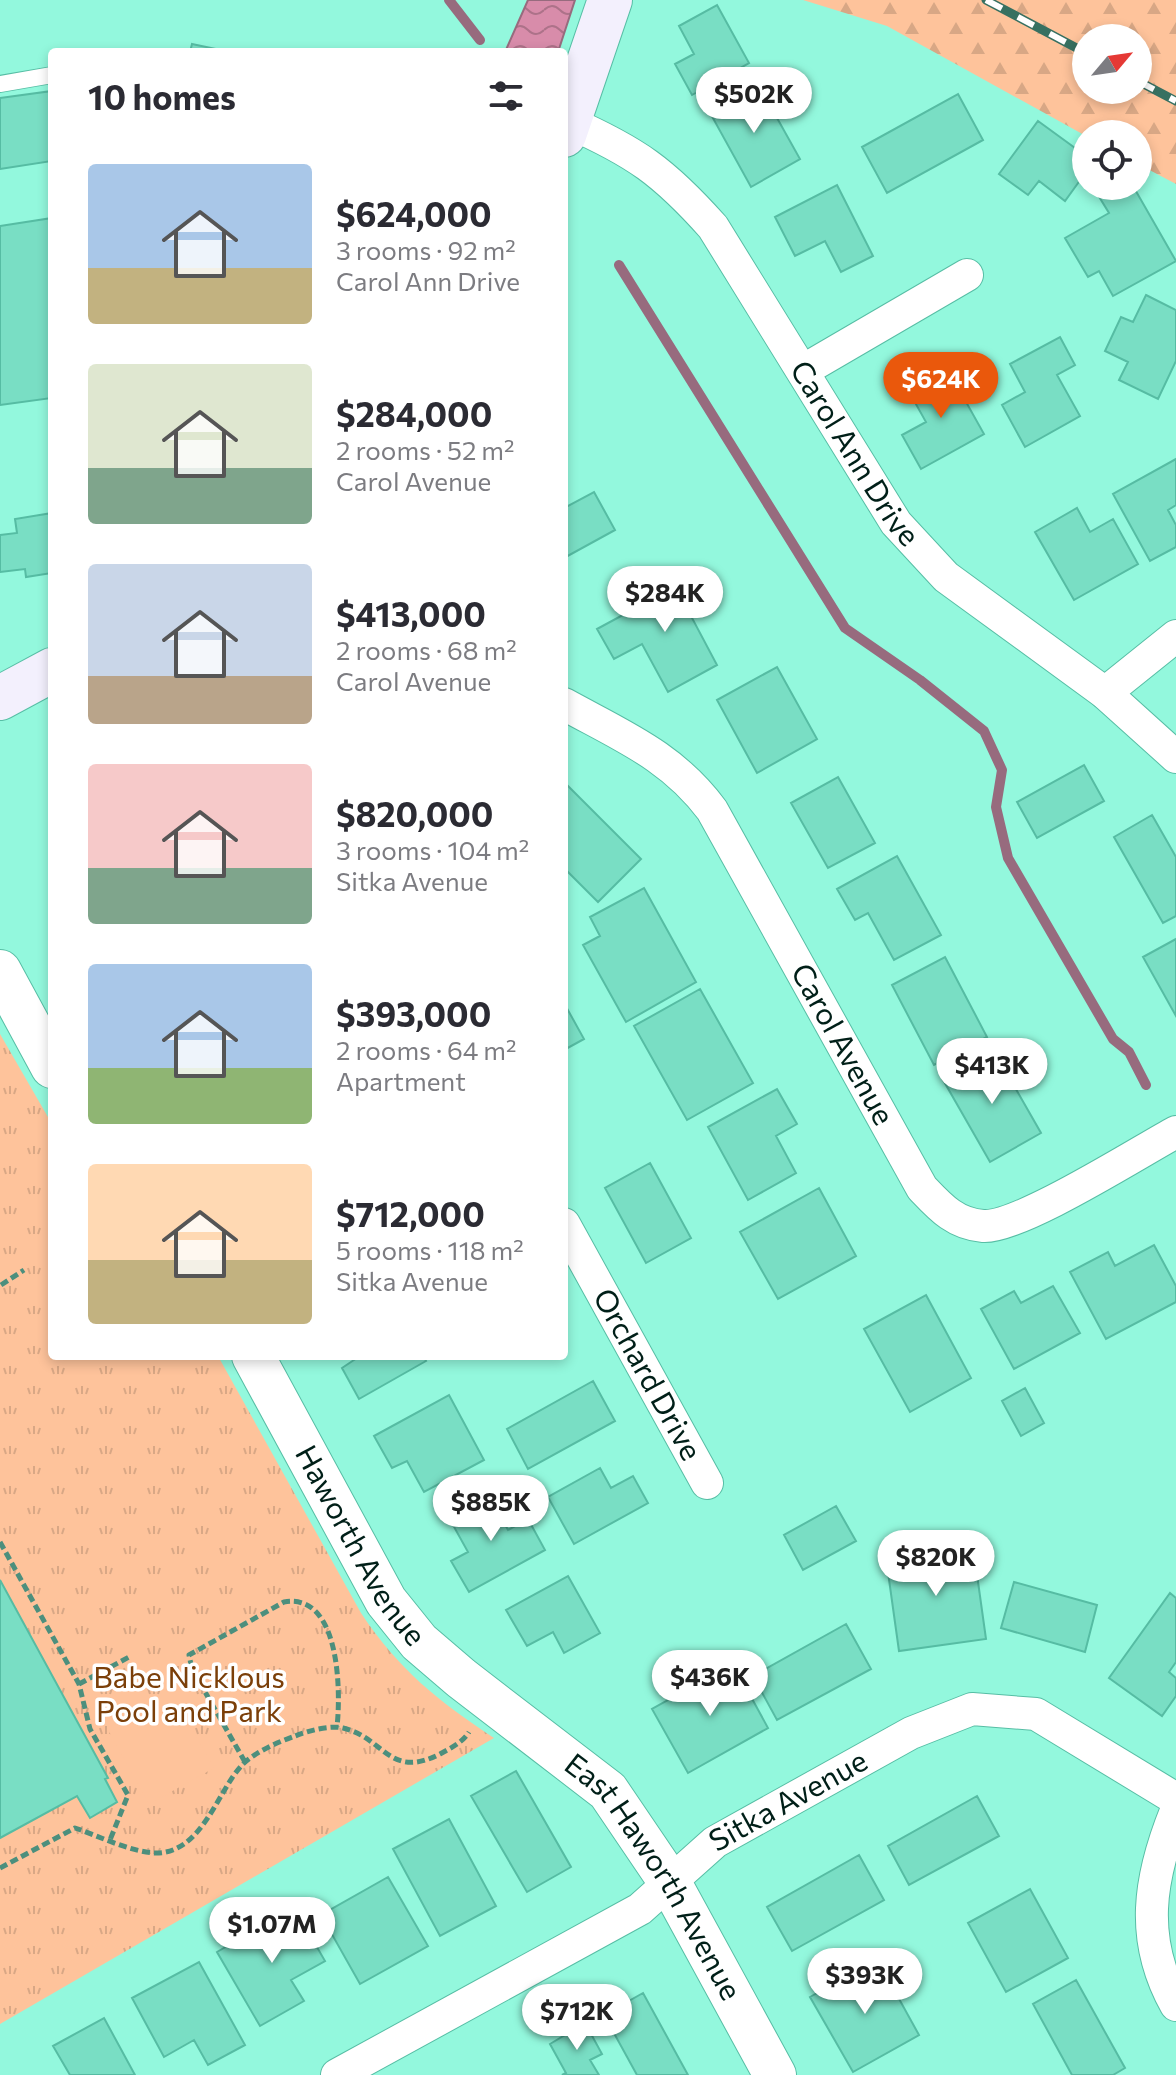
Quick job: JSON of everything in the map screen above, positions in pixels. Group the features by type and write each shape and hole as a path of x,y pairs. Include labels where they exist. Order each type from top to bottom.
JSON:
{"main road":[{"path":"568,118 610,0"},
{"path":"0,698 48,672"}],"street":[{"name":"Carol Ann Drive","path":"568,127 648,162 679,189 713,227 896,523 946,577 1105,693 1176,757"},
{"path":"804,370 967,275"},
{"path":"1105,693 1176,636"},
{"name":"Carol Avenue","path":"568,706 666,761 691,781 712,810 922,1188 948,1215 984,1227 1019,1218 1176,1132"},
{"path":"0,971 48,1060"},
{"name":"Orchard Drive","path":"568,1231 707,1483"},
{"name":"Haworth Avenue","path":"255,1360 386,1601 485,1720"},
{"name":"Sitka Avenue","path":"337,2075 640,1909 715,1842 911,1733 972,1709 1036,1714 1176,1799"},
{"name":"East Haworth Avenue","path":"485,1720 608,1791 669,1881 775,2075"},
{"path":"1176,1811 1154,1870 1152,1936 1176,2005"}],"lane":[{"path":"0,84 48,76"}],"path":[{"path":"0,1284 24,1270"},
{"path":"0,1542 79,1684 90,1729 128,1795 110,1840"},
{"path":"245,1762 192,1669 189,1655 284,1602 294,1600 311,1604 323,1619 339,1683 337,1727"},
{"path":"79,1684 129,1657"},
{"path":"0,1868 75,1828 157,1853 177,1847 193,1836 245,1762 293,1736 337,1727 353,1732 395,1761 406,1763 428,1760 450,1749 485,1720"}],"green space":[{"path":"803,0 1176,0 1176,184 1152,171 1152,120 1072,120 1072,128 887,26"},
{"name":"Babe Nicklous Pool and Park","path":"0,1034 48,1117 48,1360 220,1360 375,1633 420,1683 494,1738 0,2024"},
{"path":"171,1692 214,1768 149,1804 107,1728"}],"water":[{"path":"528,0 575,0 559,48 507,48"}],"building":[{"path":"717,5 749,63 692,95 675,64 694,54 679,26"},
{"path":"758,84 800,159 751,187 709,111"},
{"path":"48,92 48,162 0,169 0,98"},
{"path":"958,94 983,140 887,193 862,147"},
{"path":"1038,121 1072,146 1072,191 1065,201 1039,181 1028,195 999,174"},
{"path":"837,185 873,256 841,272 825,241 795,256 775,217"},
{"path":"1101,200 1141,200 1176,261 1113,296 1099,271 1088,277 1065,238 1109,213"},
{"path":"48,219 48,399 0,405 0,226"},
{"path":"1146,295 1176,310 1176,361 1158,399 1119,380 1128,362 1105,351 1121,317 1133,322"},
{"path":"1060,337 1075,365 1057,375 1080,416 1025,447 1002,405 1025,392 1010,364"},
{"path":"947,368 984,434 921,469 902,435 926,422 908,390"},
{"path":"1176,459 1176,505 1168,510 1176,525 1176,547 1150,561 1113,494"},
{"path":"594,492 615,530 568,556 568,506"},
{"path":"1077,508 1090,532 1113,519 1138,564 1074,600 1035,532"},
{"path":"48,514 48,574 26,577 25,569 0,572 0,535 17,533 15,519"},
{"path":"693,577 710,608 692,618 717,665 668,692 642,644 614,659 597,629"},
{"path":"777,667 817,739 757,773 717,700"},
{"path":"1084,765 1104,801 1037,838 1017,802"},
{"path":"838,777 875,843 828,868 791,803"},
{"path":"568,786 641,859 598,902 568,872"},
{"path":"1152,815 1176,857 1176,916 1163,923 1114,837"},
{"path":"897,856 941,935 894,960 868,913 855,920 837,889"},
{"path":"644,888 696,982 626,1022 583,945 600,936 590,917"},
{"path":"1176,939 1176,1016 1143,957"},
{"path":"945,957 987,1037 934,1065 892,985"},
{"path":"700,989 753,1083 687,1120 634,1026"},
{"path":"568,1010 584,1039 568,1048"},
{"path":"993,1049 1041,1133 990,1162 942,1078"},
{"path":"777,1089 797,1124 776,1136 796,1173 748,1200 708,1127"},
{"path":"650,1163 691,1238 646,1263 605,1188"},
{"path":"819,1188 856,1256 778,1299 740,1232"},
{"path":"1154,1245 1176,1286 1176,1302 1106,1339 1070,1272 1108,1252 1115,1266"},
{"path":"1053,1286 1080,1333 1014,1369 981,1309 1014,1291 1021,1303"},
{"path":"926,1295 971,1378 910,1412 864,1329"},
{"path":"354,1360 426,1361 359,1399 342,1368"},
{"path":"593,1381 615,1421 528,1469 507,1429"},
{"path":"1025,1388 1044,1423 1021,1436 1002,1401"},
{"path":"449,1395 484,1460 424,1492 407,1461 392,1468 374,1436"},
{"path":"600,1468 611,1488 633,1476 648,1503 574,1544 548,1497"},
{"path":"488,1493 508,1530 528,1519 545,1550 469,1592 451,1561 468,1552 448,1516"},
{"path":"836,1506 856,1541 803,1570 784,1535"},
{"path":"973,1546 986,1639 899,1651 886,1558"},
{"path":"568,1576 600,1633 564,1653 553,1632 527,1646 506,1610"},
{"path":"0,1580 108,1778 105,1779 117,1802 90,1818 77,1796 0,1838"},
{"path":"1014,1582 1097,1605 1085,1652 1001,1628"},
{"path":"1170,1593 1176,1598 1176,1662 1169,1672 1176,1678 1176,1696 1162,1716 1109,1678"},
{"path":"846,1624 871,1669 777,1720 753,1676"},
{"path":"733,1664 768,1728 688,1773 652,1709"},
{"path":"516,1771 571,1867 527,1892 471,1796"},
{"path":"977,1796 999,1836 909,1885 888,1846"},
{"path":"449,1819 496,1906 440,1936 393,1849"},
{"path":"859,1855 884,1900 792,1951 767,1907"},
{"path":"388,1877 428,1946 360,1984 321,1915"},
{"path":"1030,1889 1068,1958 1006,1992 968,1923"},
{"path":"294,1907 325,1961 291,1980 304,2001 260,2026 217,1952"},
{"path":"877,1959 919,2035 853,2072 810,1997"},
{"path":"199,1962 245,2045 208,2065 194,2040 164,2057 132,1998"},
{"path":"1076,1980 1125,2068 1113,2075 1072,2075 1033,2004"},
{"path":"643,1993 688,2075 637,2075 604,2015"},
{"path":"104,2018 135,2075 70,2075 53,2046"},
{"path":"585,2023 602,2054 590,2060 599,2075 562,2075 566,2073 550,2044"}],"waterway":[{"path":"449,0 480,40"},
{"path":"619,265 845,628 920,680 984,731 1002,770 996,807 1008,858 1113,1039 1129,1052 1146,1085"}],"railway":[{"path":"986,0 1072,46"},
{"path":"1152,88 1176,101"}]}
